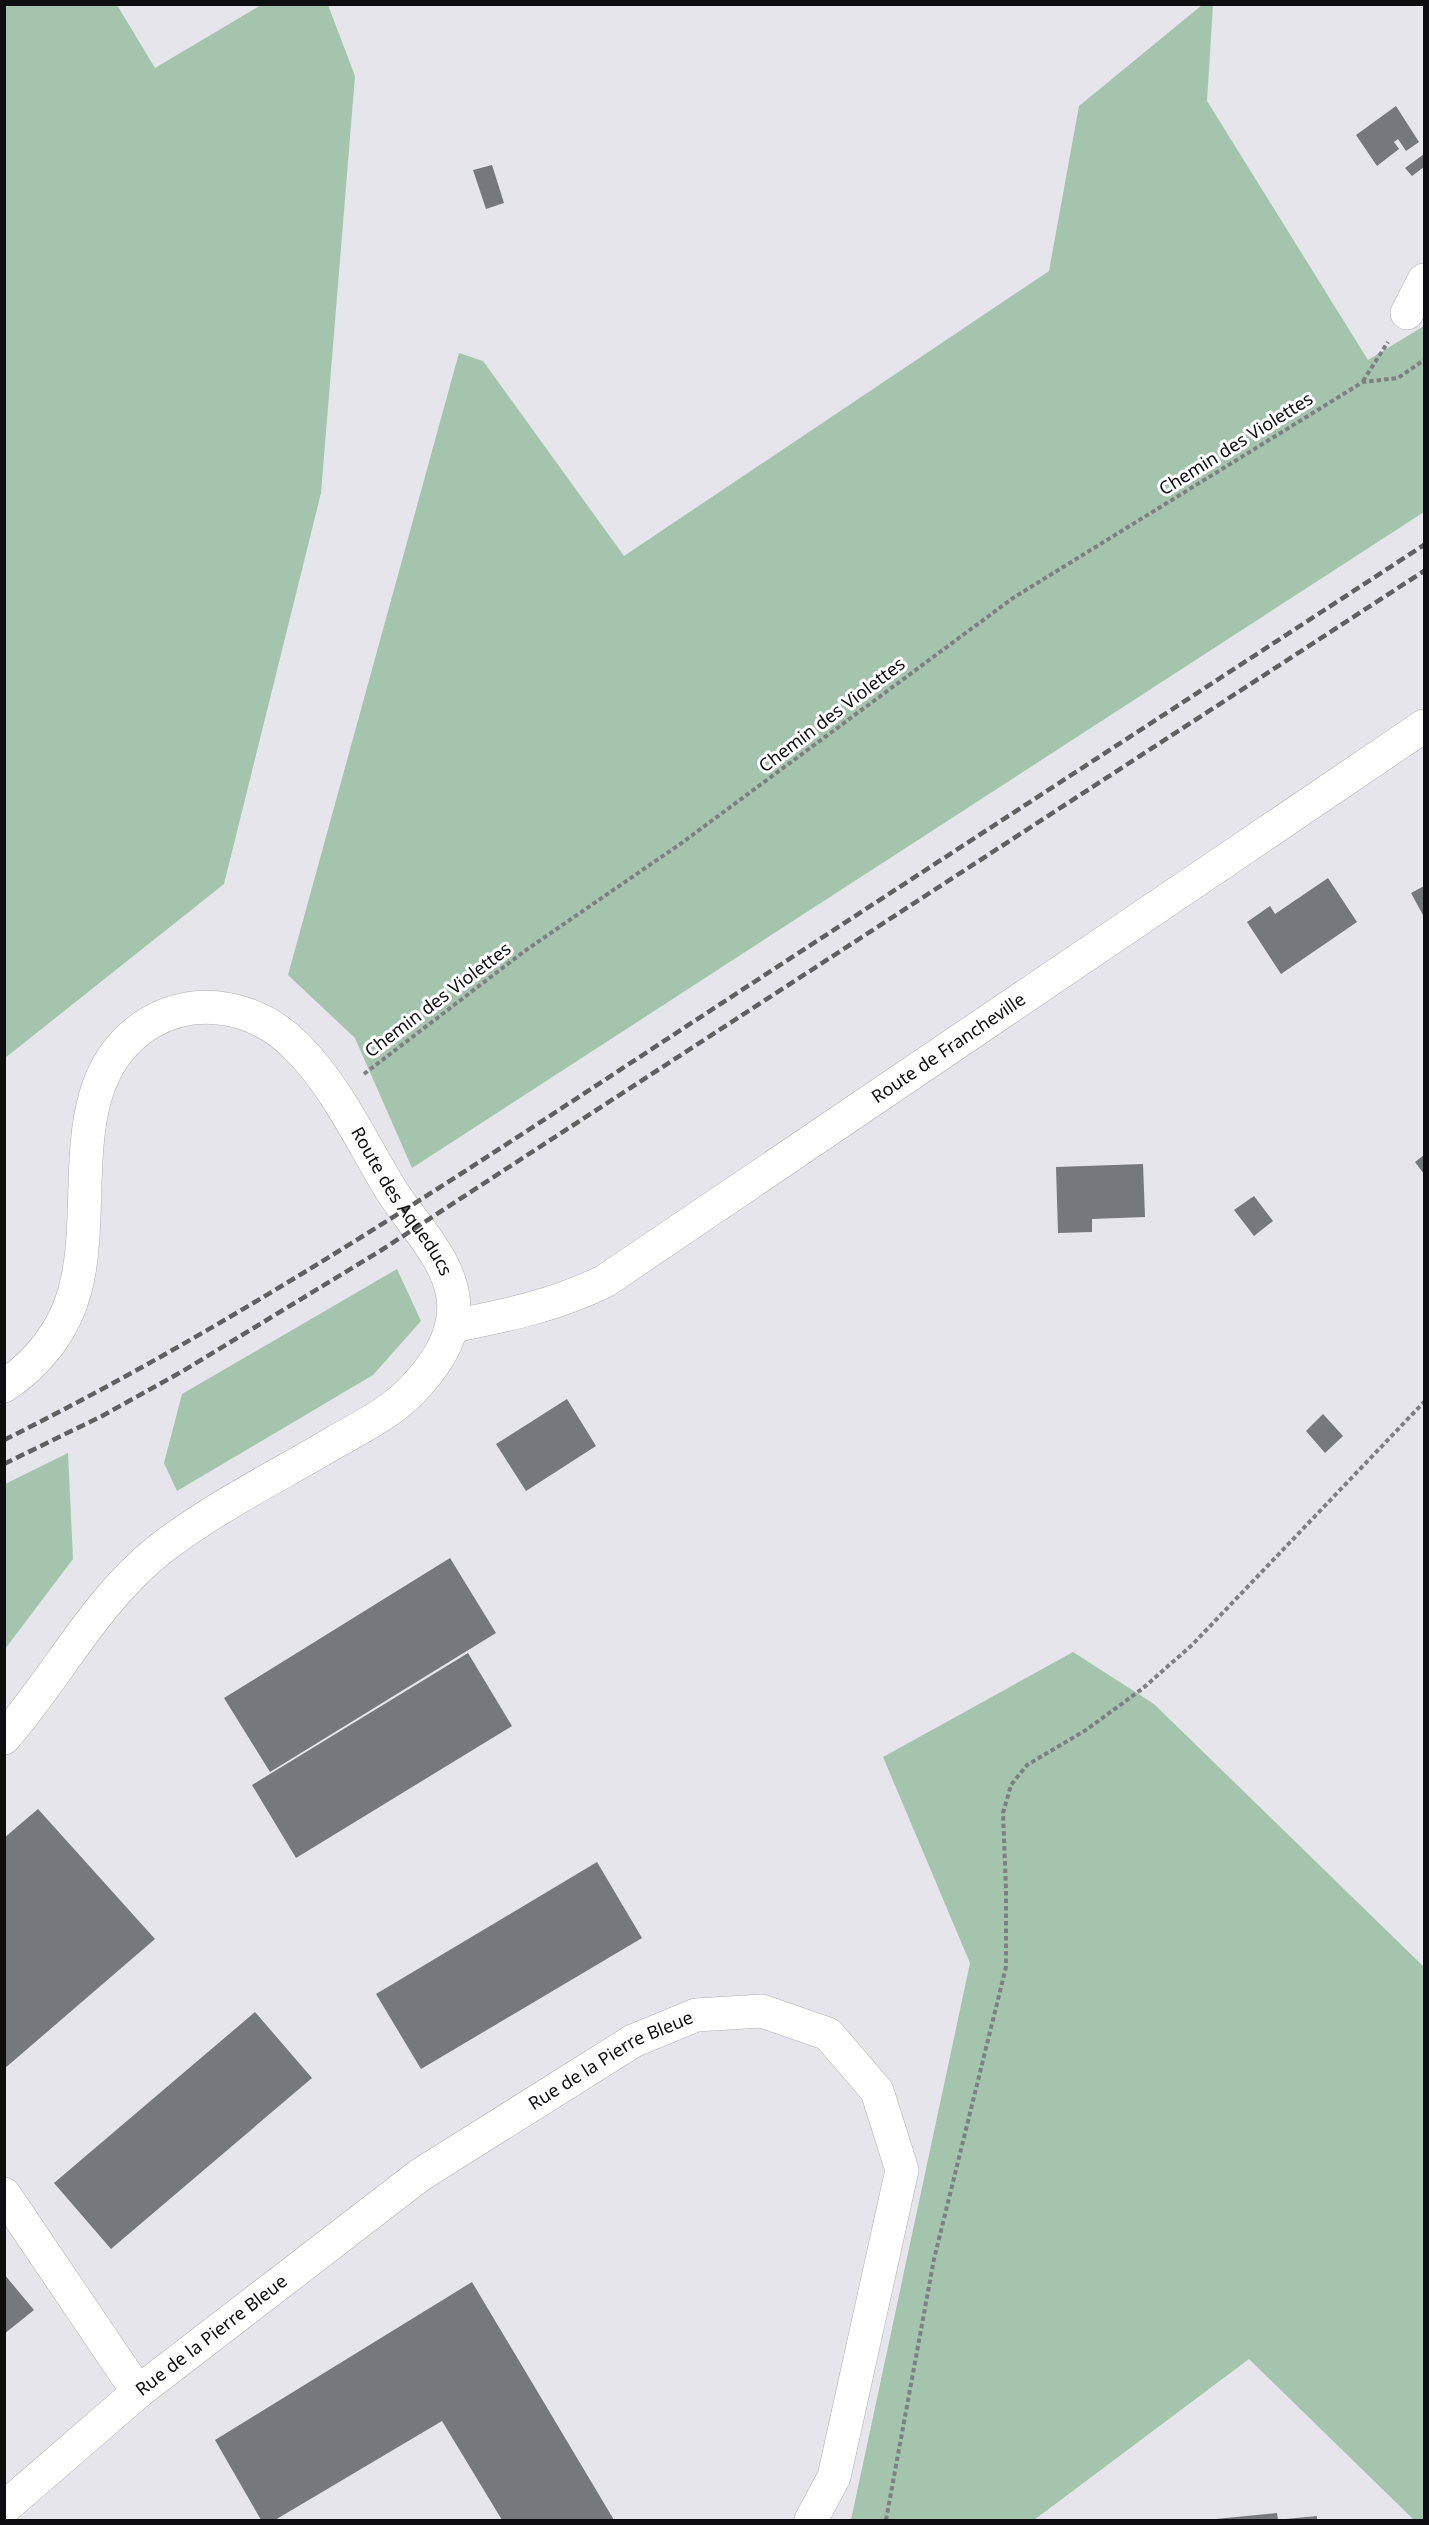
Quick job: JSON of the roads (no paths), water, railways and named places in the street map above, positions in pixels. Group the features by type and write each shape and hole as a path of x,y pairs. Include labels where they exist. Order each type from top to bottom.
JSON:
{"street":[{"path":"1407,313 1425,280"},
{"name":"Route de Francheville","path":"453,1326 546,1306 579,1294 605,1281 1425,726"},
{"name":"Route des Aqueducs","path":"4,1386 46,1348 59,1330 75,1289 83,1236 88,1133 100,1082 113,1057 139,1030 172,1013 191,1008 228,1008 264,1021 295,1044 310,1060 448,1276 454,1301 453,1326 439,1357 415,1388 379,1416 214,1513 139,1567 120,1585 94,1616 34,1702 4,1738"},
{"name":"Rue de la Pierre Bleue","path":"4,2508 138,2392 420,2175 633,2041 696,2015 762,2011 828,2034 877,2091 902,2170 834,2477 811,2520"},
{"path":"4,2194 138,2392"}],"railway":[{"path":"4,1440 183,1344 442,1186 1424,545"},
{"path":"4,1464 102,1416 183,1371 380,1251 1424,571"}]}
